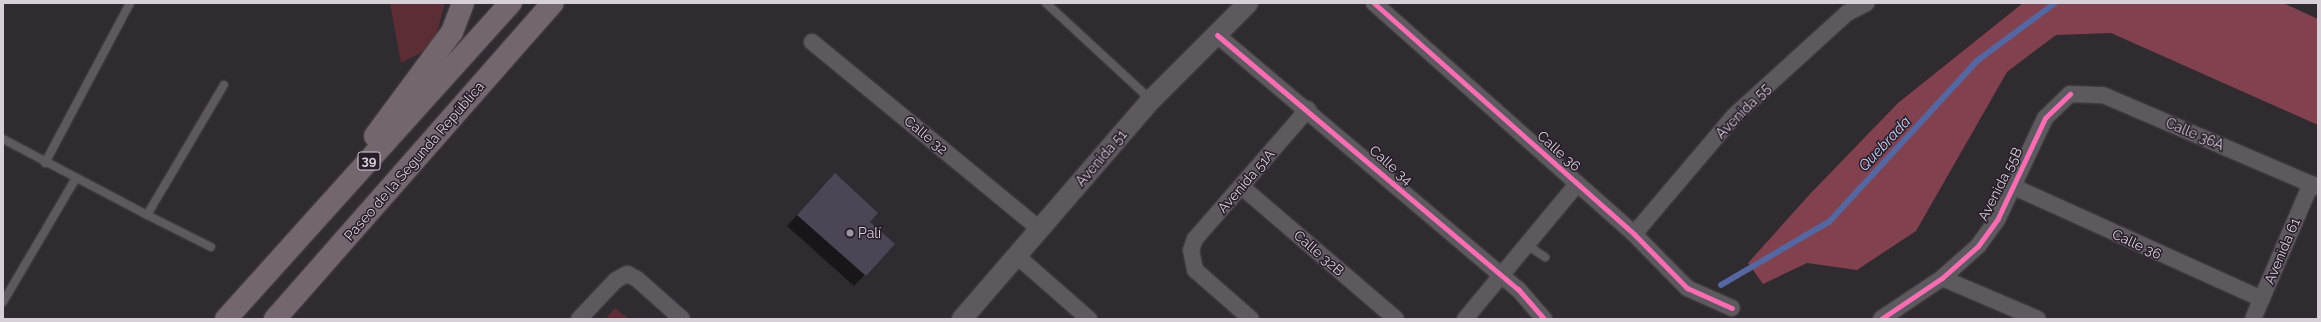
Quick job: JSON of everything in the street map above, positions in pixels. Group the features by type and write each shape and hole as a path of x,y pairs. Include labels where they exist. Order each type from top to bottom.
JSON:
{"highway":[{"path":"286,250 423,74 452,32 463,3"},
{"name":"39","path":"226,319 286,250 511,3"},
{"name":"Paseo de la Segunda República","path":"275,319 550,7"}],"street":[{"name":"Avenida 51","path":"962,319 1151,100 1218,35 1248,3"},
{"name":"Calle 36","path":"1374,3 1634,234 1687,288 1732,308"},
{"name":"Avenida 55","path":"1634,234 1735,115 1845,8 1866,3"},
{"name":"Calle 34","path":"1218,35 1308,109 1501,275 1544,319"},
{"name":"Calle 32","path":"812,42 1040,229"},
{"name":"Calle 36A","path":"2070,94 2103,95 2315,185"},
{"name":"Avenida 55B","path":"1881,319 1942,278 1965,260 1989,233 2014,187 2045,118 2070,94"},
{"name":"Avenida 51A","path":"1251,319 1195,270 1190,256 1195,239 1242,187 1308,109"},
{"path":"1465,319 1577,184"},
{"name":"Avenida 61","path":"2253,319 2315,185"},
{"name":"Calle 32B","path":"1242,187 1396,319"},
{"name":"Calle 36","path":"2014,187 2262,299"},
{"path":"1017,256 1089,319"},
{"path":"579,319 616,280 627,274 637,279 682,319"},
{"path":"1942,278 2038,319"}],"lane":[{"path":"45,163 130,3"},
{"path":"1046,3 1151,100"},
{"path":"147,215 224,86"},
{"path":"3,139 75,180 211,247"},
{"path":"3,302 75,180"},
{"path":"1527,245 1545,257"}],"shaded area":[{"path":"390,3 445,3 433,46 401,63"},
{"path":"2023,3 2283,3 2318,19 2318,125 2111,33 2056,35 2007,72 1916,231 1857,270 1807,263 1763,284 1748,263 1810,194 1898,103"},
{"path":"615,308 629,319 605,319"}],"building":[{"name":"Palí","path":"835,173 878,213 870,222 895,244 866,276 797,215"}],"waterway":[{"name":"Quebrada","path":"1721,285 1829,222 1977,61 2055,3"}],"cycle path":[{"path":"1374,3 1634,234 1687,288 1732,308"},
{"path":"1217,35 1518,289 1544,319"},
{"path":"1881,319 1942,278 1978,246 1998,218 2045,118 2070,94"}],"place":[{"name":"Palí","path":"850,233"}]}
